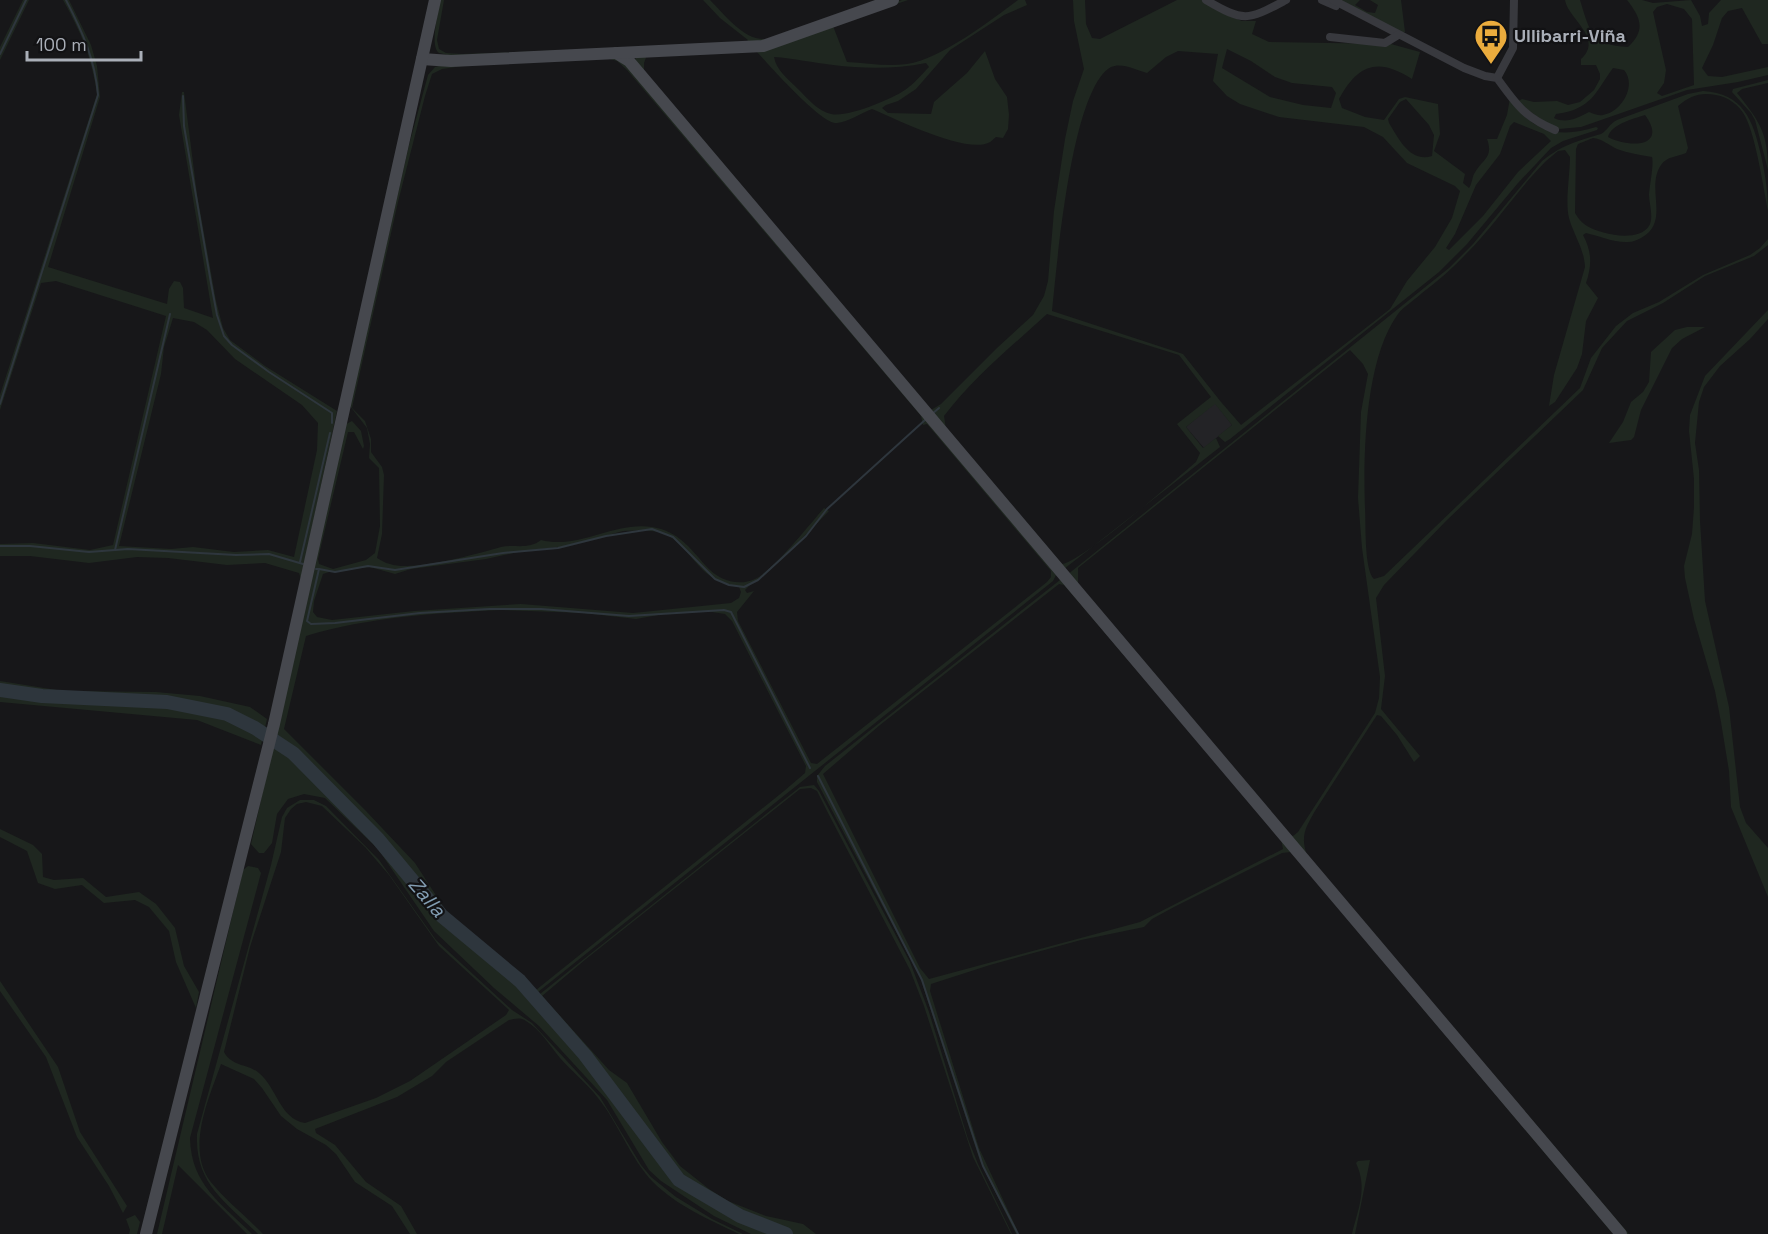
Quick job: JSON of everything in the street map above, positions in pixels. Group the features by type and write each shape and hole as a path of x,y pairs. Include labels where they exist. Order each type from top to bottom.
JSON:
{"street":[{"path":"146,1234 274,724 435,0"},
{"path":"422,59 451,61 763,46 893,0"},
{"path":"1206,0 1229,14 1252,17 1286,0"},
{"path":"1322,0 1383,27"},
{"path":"1333,0 1464,68 1497,78 1519,109 1538,123 1555,130"},
{"path":"1497,78 1513,48 1514,0"},
{"path":"1330,37 1385,43 1398,35"},
{"path":"616,53 628,61 1621,1234"}],"shaded area":[{"path":"23,0 29,0 0,60 0,47"},
{"path":"63,0 69,0 91,45 97,66 100,97 48,267 167,304 169,289 174,281 180,282 183,288 184,308 213,318 179,115 182,92 184,92 197,194 223,328 230,340 265,366 337,411 301,579 299,573 265,563 227,565 137,557 89,563 30,556 0,556 0,544 33,543 90,550 113,545 166,316 56,281 41,283 0,410 0,395 97,94 89,57","holes":["173,318 194,322 207,330 235,359 302,405 318,423 317,450 294,557 268,550 234,552 193,547 171,549 119,546 161,374 164,347"]},
{"path":"440,0 444,0 437,40 439,49 446,53 692,45 449,56 439,53 435,43"},
{"path":"703,0 710,0 728,19 750,36 766,39 760,42 745,43 748,40 720,18"},
{"path":"902,0 908,0 833,26 847,62 907,64 920,61 950,47 1018,0 1025,0 1027,5 1004,15 950,50 916,89 882,108 888,113 931,114 934,102 967,73 985,51 995,79 1007,97 1008,129 1003,138 996,137 988,143 977,145 947,139 872,109 841,122 830,121 808,105 757,52 749,50 647,55 644,63 644,73 931,410 941,404 1033,315 1044,296 1048,281 1054,211 1065,139 1073,101 1084,69 1074,21 1073,0 1085,0 1086,24 1092,38 1100,39 1177,0 1205,0 1227,15 1242,21 1256,21 1252,34 1269,42 1391,44 1420,52 1412,79 1400,72 1379,66 1361,71 1346,87 1339,99 1342,108 1365,117 1384,120 1399,99 1405,97 1438,104 1440,134 1434,151 1465,174 1463,183 1469,188 1474,174 1488,154 1487,139 1497,139 1507,115 1510,98 1527,119 1547,130 1570,132 1598,128 1551,148 1467,244 1439,272 1230,439 1225,442 1218,436 1232,425 1215,404 1186,427 1203,448 1216,438 1220,447 1140,510 1196,462 1200,453 1177,424 1211,397 1179,355 1047,314 980,375 944,416 946,429 1062,564 1094,545 1064,569 1060,568 635,64 636,56 641,54 769,46","holes":["1227,49 1275,77 1292,83 1332,87 1336,93 1331,108 1303,105 1270,97 1222,68","1178,51 1218,54 1213,81 1227,96 1240,104 1279,117 1364,127 1383,137 1407,163 1455,186 1460,191 1452,218 1435,247 1407,281 1390,309 1241,425 1183,354 1052,311 1068,180 1086,108 1097,82 1111,67 1124,66 1147,73 1166,57","774,57 857,67 880,68 926,63 929,67 899,94 869,107 847,113 831,114 809,101 777,66","1406,99 1429,125 1434,135 1432,156 1424,157 1411,153 1401,142 1388,119 1400,102","1514,122 1544,134 1551,141 1518,172 1483,216 1449,250 1446,248 1455,234 1476,185 1500,154 1510,126"]},
{"path":"1340,0 1360,0 1355,5 1367,12 1375,13 1378,5 1370,0 1401,0 1405,32 1401,33"},
{"path":"1565,0 1580,0 1590,28 1599,40 1616,46 1628,47 1634,41 1640,24 1627,0 1653,3 1691,0 1700,16 1702,26 1708,24 1709,13 1721,0 1768,0 1768,44 1762,44 1742,8 1728,11 1722,18 1702,68 1708,76 1722,77 1768,67 1768,75 1687,90 1581,127 1559,129 1550,126 1517,102 1522,99 1534,102 1557,101 1568,105 1580,102 1594,90 1600,79 1596,65 1581,65 1581,59 1589,44 1583,29 1567,7","holes":["1667,4 1684,9 1692,19 1694,85 1662,96 1657,93 1664,83 1666,70 1653,12 1657,7","1613,68 1624,70 1629,83 1626,97 1616,109 1601,115 1589,112 1567,120 1554,118 1556,114 1568,112 1591,99"]},
{"path":"610,55 628,65 1056,575 1053,581 538,992 540,994 800,787 814,785 910,962 929,1012 968,1139 1012,1234 973,1157 910,970 817,791 811,788 800,789 542,996 609,1070 627,1083 662,1142 680,1166 728,1201 766,1216 803,1224 816,1234 751,1234 714,1216 661,1181 649,1170 607,1100 539,1026 494,988 434,931 378,849 325,798 304,794 288,799 277,814 272,843 264,853 259,853 251,844 346,424 352,421 361,431 364,446 363,449 354,432 348,432 318,559 319,564 333,569 366,560 375,553 380,526 379,468 369,458 370,444 367,428 350,406 409,145 428,75 435,67 444,65","holes":["606,58 617,61 627,70 921,416 923,425 927,424 1051,571 1051,577 1047,582 817,764 811,763 738,621 737,612 754,591 747,593 745,590 774,566 829,511 824,508 771,567 755,579 742,582 729,581 716,575 689,547 669,532 638,526 569,541 541,540 532,545 506,546 414,566 390,564 377,558 382,534 384,475 382,467 371,452 371,439 365,421 352,408 398,202 432,74 442,69 477,64","623,531 660,532 678,543 709,575 716,580 739,587 741,592 739,598 731,603 633,613 521,604 414,611 332,620 317,617 313,612 314,601 323,574 329,572 370,567 395,574 411,569 568,546","501,610 584,613 636,619 675,612 725,614 732,621 806,766 805,773 536,990 515,970 469,939 450,917 415,863 284,729 306,636 354,624 427,615"]},
{"path":"1768,80 1768,83 1742,89 1737,93 1761,128 1768,157 1768,170 1755,120 1732,92 1733,89"},
{"path":"1703,91 1717,93 1737,103 1744,111 1750,120 1761,155 1768,211 1753,136 1740,108 1725,98 1710,94 1696,96 1678,106 1688,148 1686,153 1669,158 1661,165 1655,184 1655,223 1650,231 1630,242 1586,233 1583,235 1590,259 1586,283 1598,298 1586,321 1582,354 1577,368 1555,402 1549,406 1554,375 1585,267 1583,254 1568,212 1570,157 1565,150 1558,151 1546,161 1461,259 1400,311 1387,333 1373,381 1366,435 1364,486 1366,546 1374,579 1384,576 1580,388 1591,358 1616,326 1633,313 1659,302 1703,275 1750,255 1768,239 1768,245 1754,256 1705,276 1663,303 1627,321 1602,348 1583,390 1447,520 1384,585 1376,598 1385,676 1381,709 1420,756 1414,762 1397,735 1381,716 1377,715 1315,811 1304,837 1307,855 1629,1234 1624,1234 1067,575 1449,268 1473,244 1542,161 1556,151 1570,144 1601,134 1617,120 1688,94","holes":["1645,115 1651,126 1652,134 1643,143 1626,143 1608,137 1618,125","1593,138 1617,149 1652,157 1649,194 1651,219 1644,231 1628,236 1601,232 1587,226 1575,213 1578,144","1350,350 1363,364 1368,374 1361,412 1358,498 1362,548 1380,677 1379,698 1375,713 1298,832 1293,836 1288,833 1078,586 1078,568"]},
{"path":"1768,310 1768,319 1720,366 1704,387 1699,402 1695,443 1699,470 1705,601 1729,707 1740,807 1746,823 1768,848 1768,897 1731,807 1729,771 1715,691 1694,619 1684,566 1692,534 1694,507 1690,415 1705,376"},
{"path":"1705,327 1682,339 1672,348 1641,410 1634,437 1631,440 1609,443 1623,422 1631,402 1643,392 1649,382 1651,352 1675,330"},
{"path":"1215,403 1232,425 1204,448 1186,427"},
{"path":"1060,580 1064,581 1617,1234 1613,1234 1291,852 1282,853 1174,907 1152,919 1144,927 1081,940 931,984 930,991 979,1148 1019,1234 1016,1234 980,1161 920,977 817,782 817,776 825,766","holes":["1059,584 1064,585 1281,839 1283,849 1140,922 929,979 920,968 823,774 880,725"]},
{"path":"0,681 63,691 156,692 200,696 250,707 267,719 261,745 197,720 0,702"},
{"path":"300,800 314,800 326,806 379,860 436,940 512,1010 532,1023 600,1097 641,1165 651,1177 676,1197 712,1219 743,1234 694,1212 662,1191 645,1173 594,1093 536,1028 518,1019 509,1020 446,1062 432,1076 397,1097 315,1129 316,1133 335,1145 366,1182 401,1206 417,1234 410,1234 392,1206 355,1182 336,1154 326,1145 297,1129 281,1116 254,1079 221,1064 202,1123 200,1154 203,1168 222,1195 263,1234 258,1234 224,1201 207,1179 201,1166 197,1134 271,865 282,817 287,808","holes":["306,802 322,806 365,847 389,875 439,946 509,1010 506,1015 410,1081 376,1098 305,1123 290,1116 259,1073 236,1063 224,1052 250,947 281,852 285,818 297,804"]},
{"path":"0,829 33,845 42,854 43,877 54,880 83,878 106,897 139,892 156,904 175,928 184,966 199,992 196,1008 176,962 169,931 149,907 135,900 104,903 82,885 55,889 38,883 27,851 0,837"},
{"path":"248,866 258,868 261,873 190,1138 192,1154 202,1181 219,1202 252,1234 247,1234 178,1165 162,1234 157,1234 243,870"},
{"path":"0,981 58,1067 80,1132 127,1206 123,1213 109,1186 77,1137 46,1057 0,991"},
{"path":"1370,1160 1355,1234 1352,1234 1362,1190 1360,1172 1356,1163"},
{"path":"135,1215 140,1222 137,1234 129,1234 126,1219"}],"waterway":[{"path":"0,54 26,0"},
{"path":"0,404 98,95 87,46 66,0"},
{"path":"183,96 184,126 217,315 224,336 232,345 269,372 332,413 332,423"},
{"path":"115,550 170,314"},
{"path":"932,414 939,408"},
{"path":"319,569 335,572 368,566 395,570 503,553 558,548 606,536 652,529 673,537 715,579 729,585 744,587 758,580 806,536 827,509 925,420"},
{"path":"300,562 330,433"},
{"path":"0,546 30,546 89,552 128,549 236,555 269,554 303,564"},
{"path":"316,569 319,569 307,621 311,624 420,613 489,609 541,609 629,616 724,610 731,612 810,768"},
{"name":"Zalla","path":"0,690 42,696 167,702 227,714 255,728 293,753 378,839 442,916 520,981 585,1055 679,1180 740,1216 786,1234"},
{"path":"818,776 922,980 983,1166 1018,1234"}],"place":[{"name":"Ullibarri-Viña","path":"1491,65"}]}
